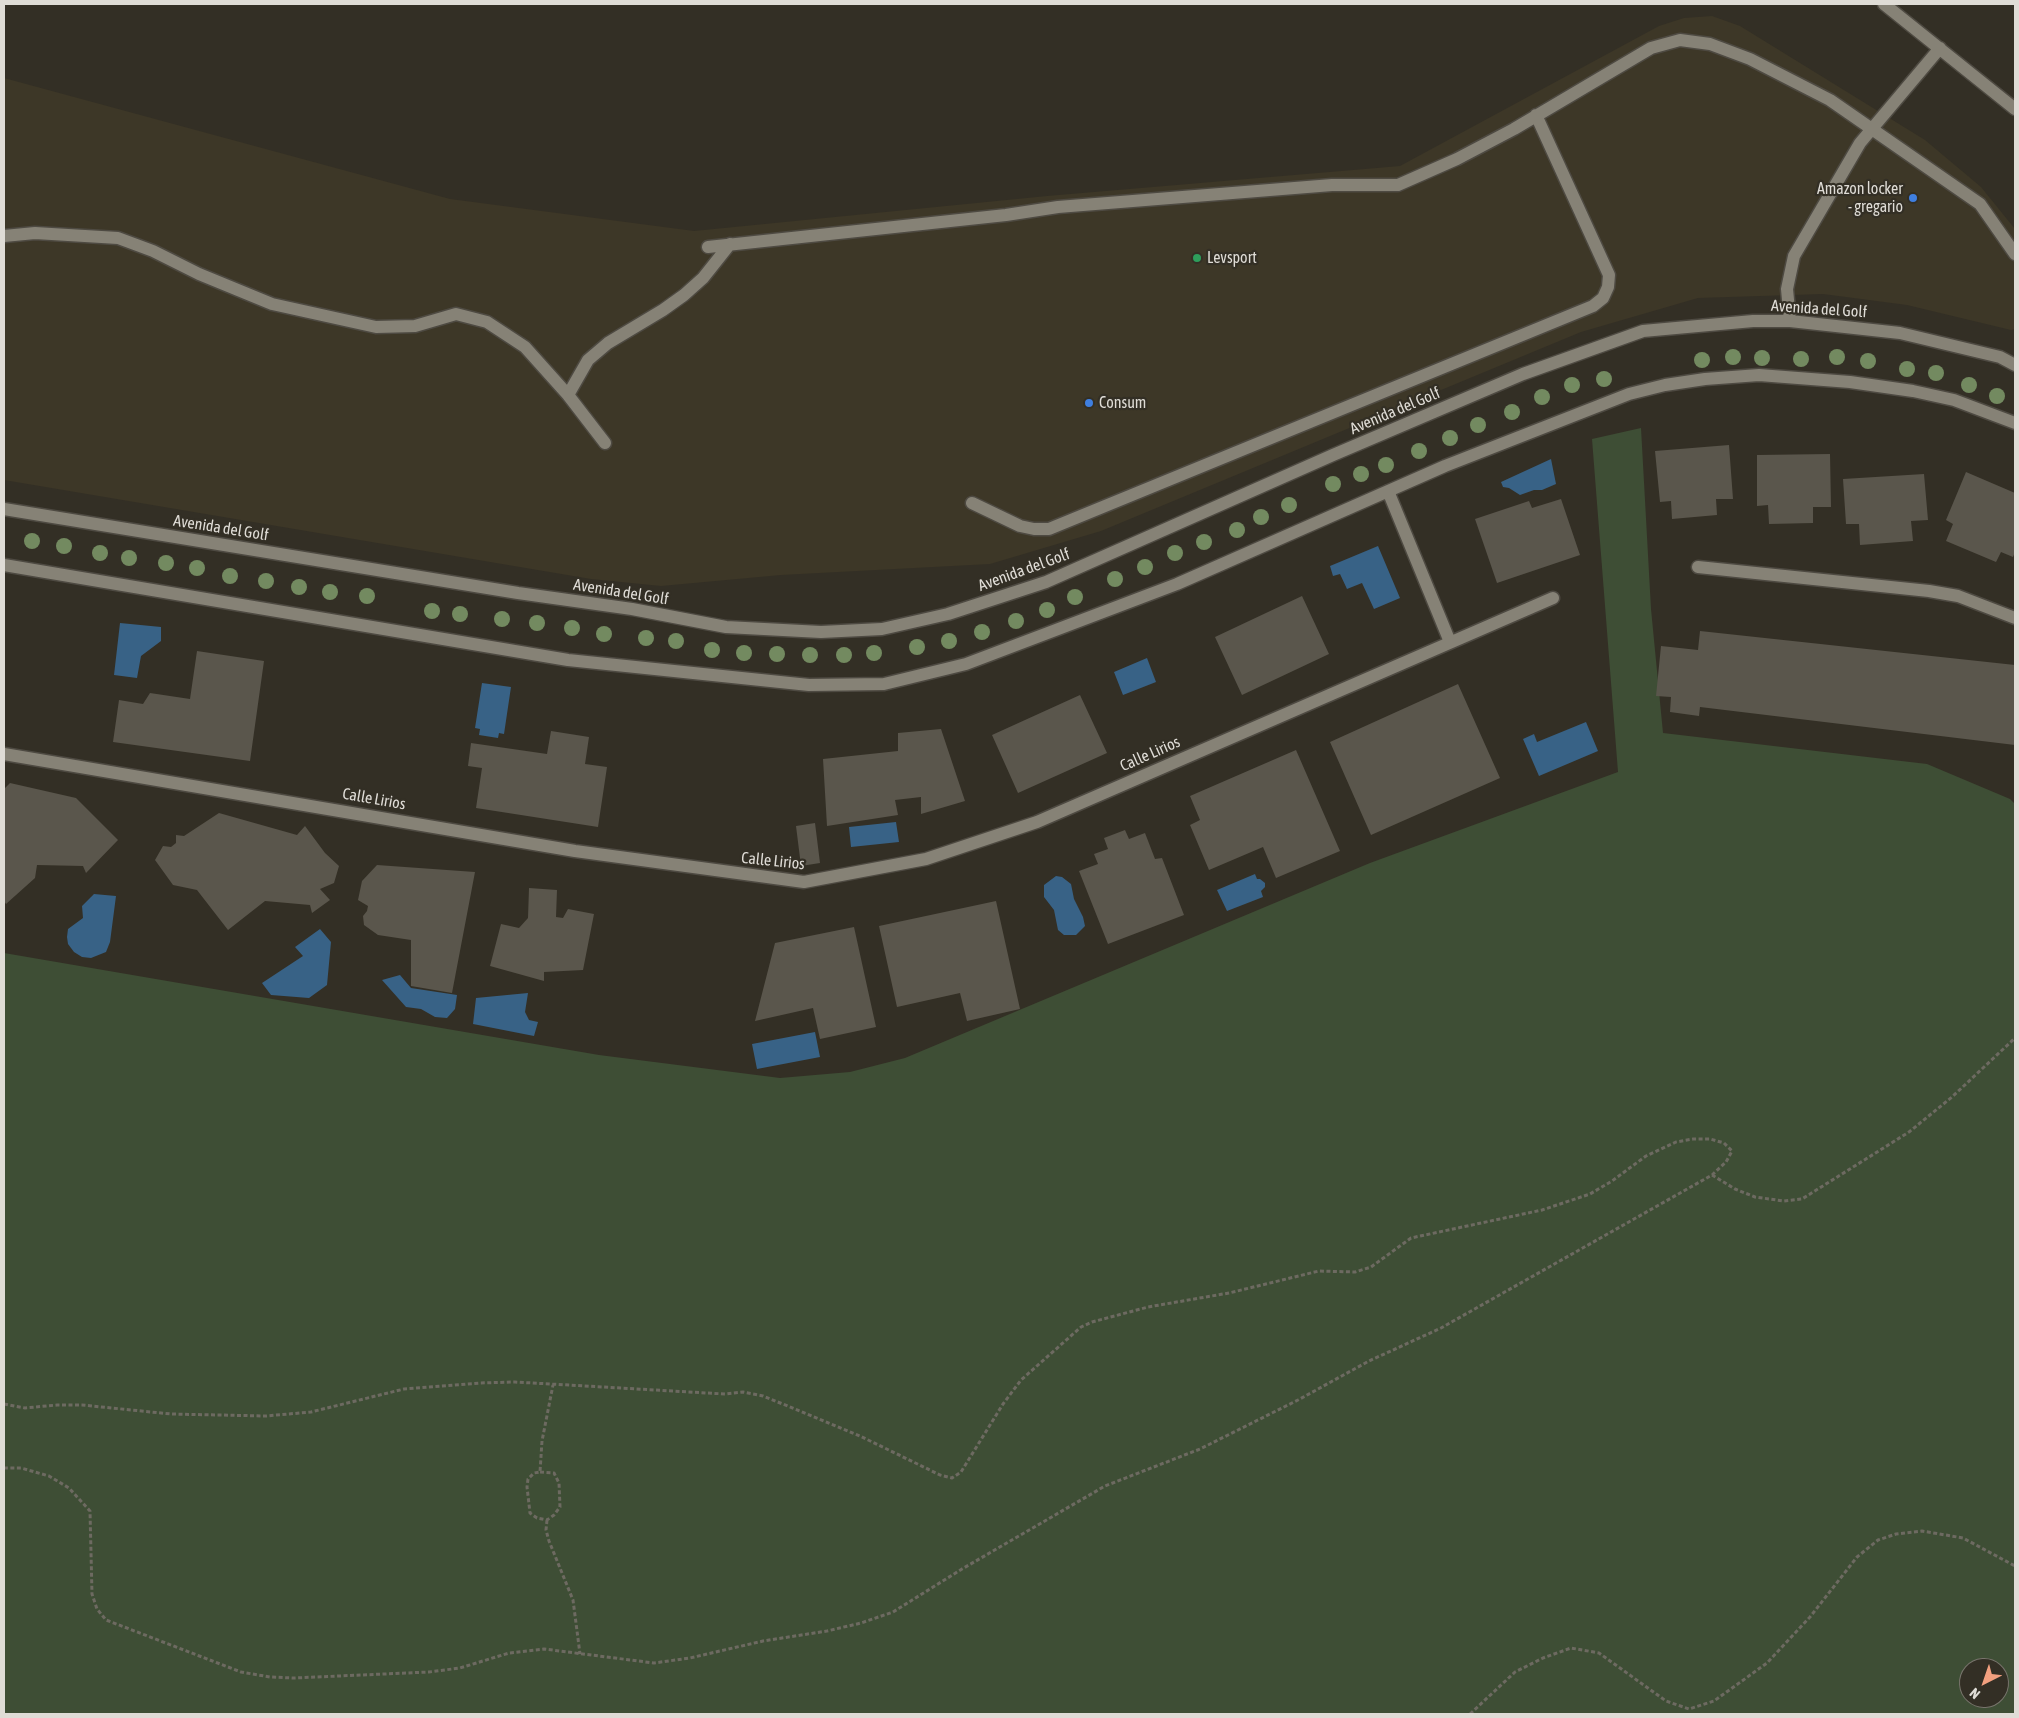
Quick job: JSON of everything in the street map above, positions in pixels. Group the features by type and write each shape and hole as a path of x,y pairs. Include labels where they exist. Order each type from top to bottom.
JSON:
{"street":[{"path":"1884,4 2015,109"},
{"path":"708,247 1006,216 1058,206 1332,185 1398,185 1457,159 1651,48 1680,40 1710,44 1750,60 1830,100 1980,204 2015,254"},
{"path":"1790,320 1787,289 1794,256 1860,143 1940,48"},
{"path":"972,503 1020,526 1049,528 1593,306 1603,298 1608,287 1609,275 1536,115"},
{"path":"4,236 35,234 118,238 154,251 200,274 272,304 376,327 415,326 456,314 487,322 525,347 568,395 605,443"},
{"path":"568,395 588,360 608,343 684,295 703,278 730,244"},
{"name":"Avenida del Golf","path":"4,509 518,593 632,609 726,627 822,632 882,629 948,614 1046,582 1333,455 1523,374 1643,331 1753,321 1790,320 1900,333 2000,357 2015,365"},
{"path":"4,566 615,666 809,686 884,684 966,664 1177,584 1445,466 1629,394 1665,385 1705,379 1760,375 1881,385 1954,400 2015,423"},
{"path":"1388,491 1450,642"},
{"path":"1698,567 1929,591 1958,596 2015,618"},
{"name":"Calle Lirios","path":"4,754 575,851 804,882 926,859 1037,822 1553,598"}],"path":[{"path":"1712,1175 1735,1189 1755,1196 1784,1201 1802,1199 1909,1132 1952,1097 2015,1038"},
{"path":"4,1404 25,1408 57,1405 171,1414 266,1416 311,1412 404,1389 435,1386 515,1382 725,1394 743,1392 763,1396 852,1432 940,1475 952,1478 960,1472 1003,1404 1021,1380 1081,1328 1092,1322 1148,1307 1228,1293 1319,1271 1355,1272 1371,1267 1411,1238 1542,1210 1590,1194 1612,1181 1646,1156 1676,1142 1693,1139 1724,1142 1732,1151 1726,1162 1712,1175 1441,1328 1369,1360 1298,1400 1200,1449 1106,1486 962,1569 893,1612 827,1631 763,1641 690,1658 654,1663 544,1649 509,1654 460,1668 327,1678 270,1677 241,1672 106,1620 96,1609 92,1594 90,1511 69,1488 49,1476 21,1468 4,1468"},
{"path":"540,1472 542,1441 552,1385"},
{"path":"540,1472 554,1473 559,1482 560,1507 547,1520 537,1518 530,1513 528,1479 534,1473 540,1472"},
{"path":"547,1520 546,1530 573,1600 580,1654"},
{"path":"1470,1714 1515,1672 1543,1658 1571,1648 1600,1653 1666,1701 1689,1709 1714,1701 1772,1658 1810,1617 1858,1557 1878,1540 1896,1534 1922,1531 1963,1538 2015,1566"}],"shaded area":[{"path":"1712,16 1740,26 1925,140 1981,187 2015,229 2015,329 2011,330 1907,305 1823,294 1698,298 1581,332 1101,531 990,564 781,575 661,586 591,579 4,480 4,78 450,199 694,231 1047,196 1400,166 1659,26 1684,18"}],"green space":[{"path":"1641,428 1651,609 1663,733 1927,764 2010,799 2015,804 2015,1714 4,1714 4,953 599,1055 780,1078 850,1072 905,1058 1370,863 1618,772 1592,439"}],"water":[{"path":"1551,459 1556,484 1542,490 1534,490 1520,495 1509,488 1503,487 1501,482"},
{"path":"1378,546 1400,598 1374,609 1362,583 1347,589 1340,574 1333,576 1330,566"},
{"path":"120,623 161,627 161,641 141,656 137,678 114,675"},
{"path":"1147,658 1156,682 1123,695 1114,672"},
{"path":"482,683 511,687 504,734 499,733 498,738 479,735 480,729 475,728"},
{"path":"1586,722 1598,751 1539,776 1523,739 1534,734 1537,742"},
{"path":"896,822 899,842 851,847 849,827"},
{"path":"1255,874 1257,879 1265,883 1265,887 1261,891 1263,897 1227,911 1217,890"},
{"path":"1056,876 1062,877 1071,884 1074,899 1083,917 1085,926 1076,935 1064,935 1058,930 1054,910 1044,897 1044,885"},
{"path":"94,894 116,896 110,942 106,952 91,958 82,957 74,952 68,944 68,929 83,918 82,906"},
{"path":"320,929 331,942 327,985 309,998 271,995 262,983 303,956 295,947"},
{"path":"400,975 411,988 457,995 455,1009 447,1018 435,1017 421,1009 406,1007 382,980"},
{"path":"528,993 525,1012 529,1020 538,1022 534,1036 473,1024 476,998"},
{"path":"815,1032 820,1057 757,1069 752,1044"}],"building":[{"path":"1729,445 1733,499 1716,499 1717,515 1672,519 1671,501 1660,502 1655,451"},
{"path":"1830,454 1831,507 1813,507 1813,523 1769,524 1768,505 1757,506 1757,455"},
{"path":"1966,472 2015,493 2015,552 2013,557 2001,552 1996,562 1946,541 1953,524 1946,520"},
{"path":"1924,474 1928,520 1911,521 1913,541 1860,545 1859,524 1846,524 1843,479"},
{"path":"1561,499 1580,555 1497,583 1475,519 1529,501 1532,508"},
{"path":"1302,596 1329,654 1242,695 1215,637"},
{"path":"1700,631 2015,665 2015,745 1700,707 1699,716 1670,712 1671,697 1656,696 1661,646 1698,650"},
{"path":"197,651 264,661 250,761 113,742 119,700 143,704 150,693 190,699"},
{"path":"1458,684 1500,778 1371,835 1330,742"},
{"path":"1080,695 1107,753 1018,793 992,735"},
{"path":"941,729 965,801 921,814 921,797 895,800 898,815 827,826 823,759 898,751 898,733"},
{"path":"551,731 589,737 585,764 607,767 598,827 476,808 482,768 468,766 471,743 547,754"},
{"path":"1296,750 1340,851 1276,878 1263,847 1209,870 1190,825 1200,820 1190,796"},
{"path":"10,783 76,798 118,840 86,873 83,866 37,865 35,878 6,904 4,901 4,789"},
{"path":"219,813 297,835 305,826 325,853 339,866 334,883 320,889 330,900 312,913 310,905 265,901 228,930 197,890 173,885 155,860 163,846 171,847 176,843 176,835 184,836"},
{"path":"815,823 820,863 801,866 796,826"},
{"path":"1125,830 1129,839 1145,833 1155,859 1162,858 1184,915 1108,944 1079,871 1098,864 1094,854 1108,849 1104,838"},
{"path":"377,865 475,872 452,993 411,986 411,940 378,935 364,925 363,916 368,906 358,900 362,881"},
{"path":"529,888 557,890 556,917 563,918 568,909 594,914 583,970 544,972 544,981 490,966 501,924 519,928 528,918"},
{"path":"996,901 1020,1009 967,1021 960,993 897,1007 879,926"},
{"path":"854,927 876,1027 820,1039 813,1008 755,1021 775,943"}],"place":[{"name":"Amazon locker - gregario","path":"1913,198"},
{"name":"Levsport","path":"1197,258"},
{"name":"Consum","path":"1089,403"}]}
